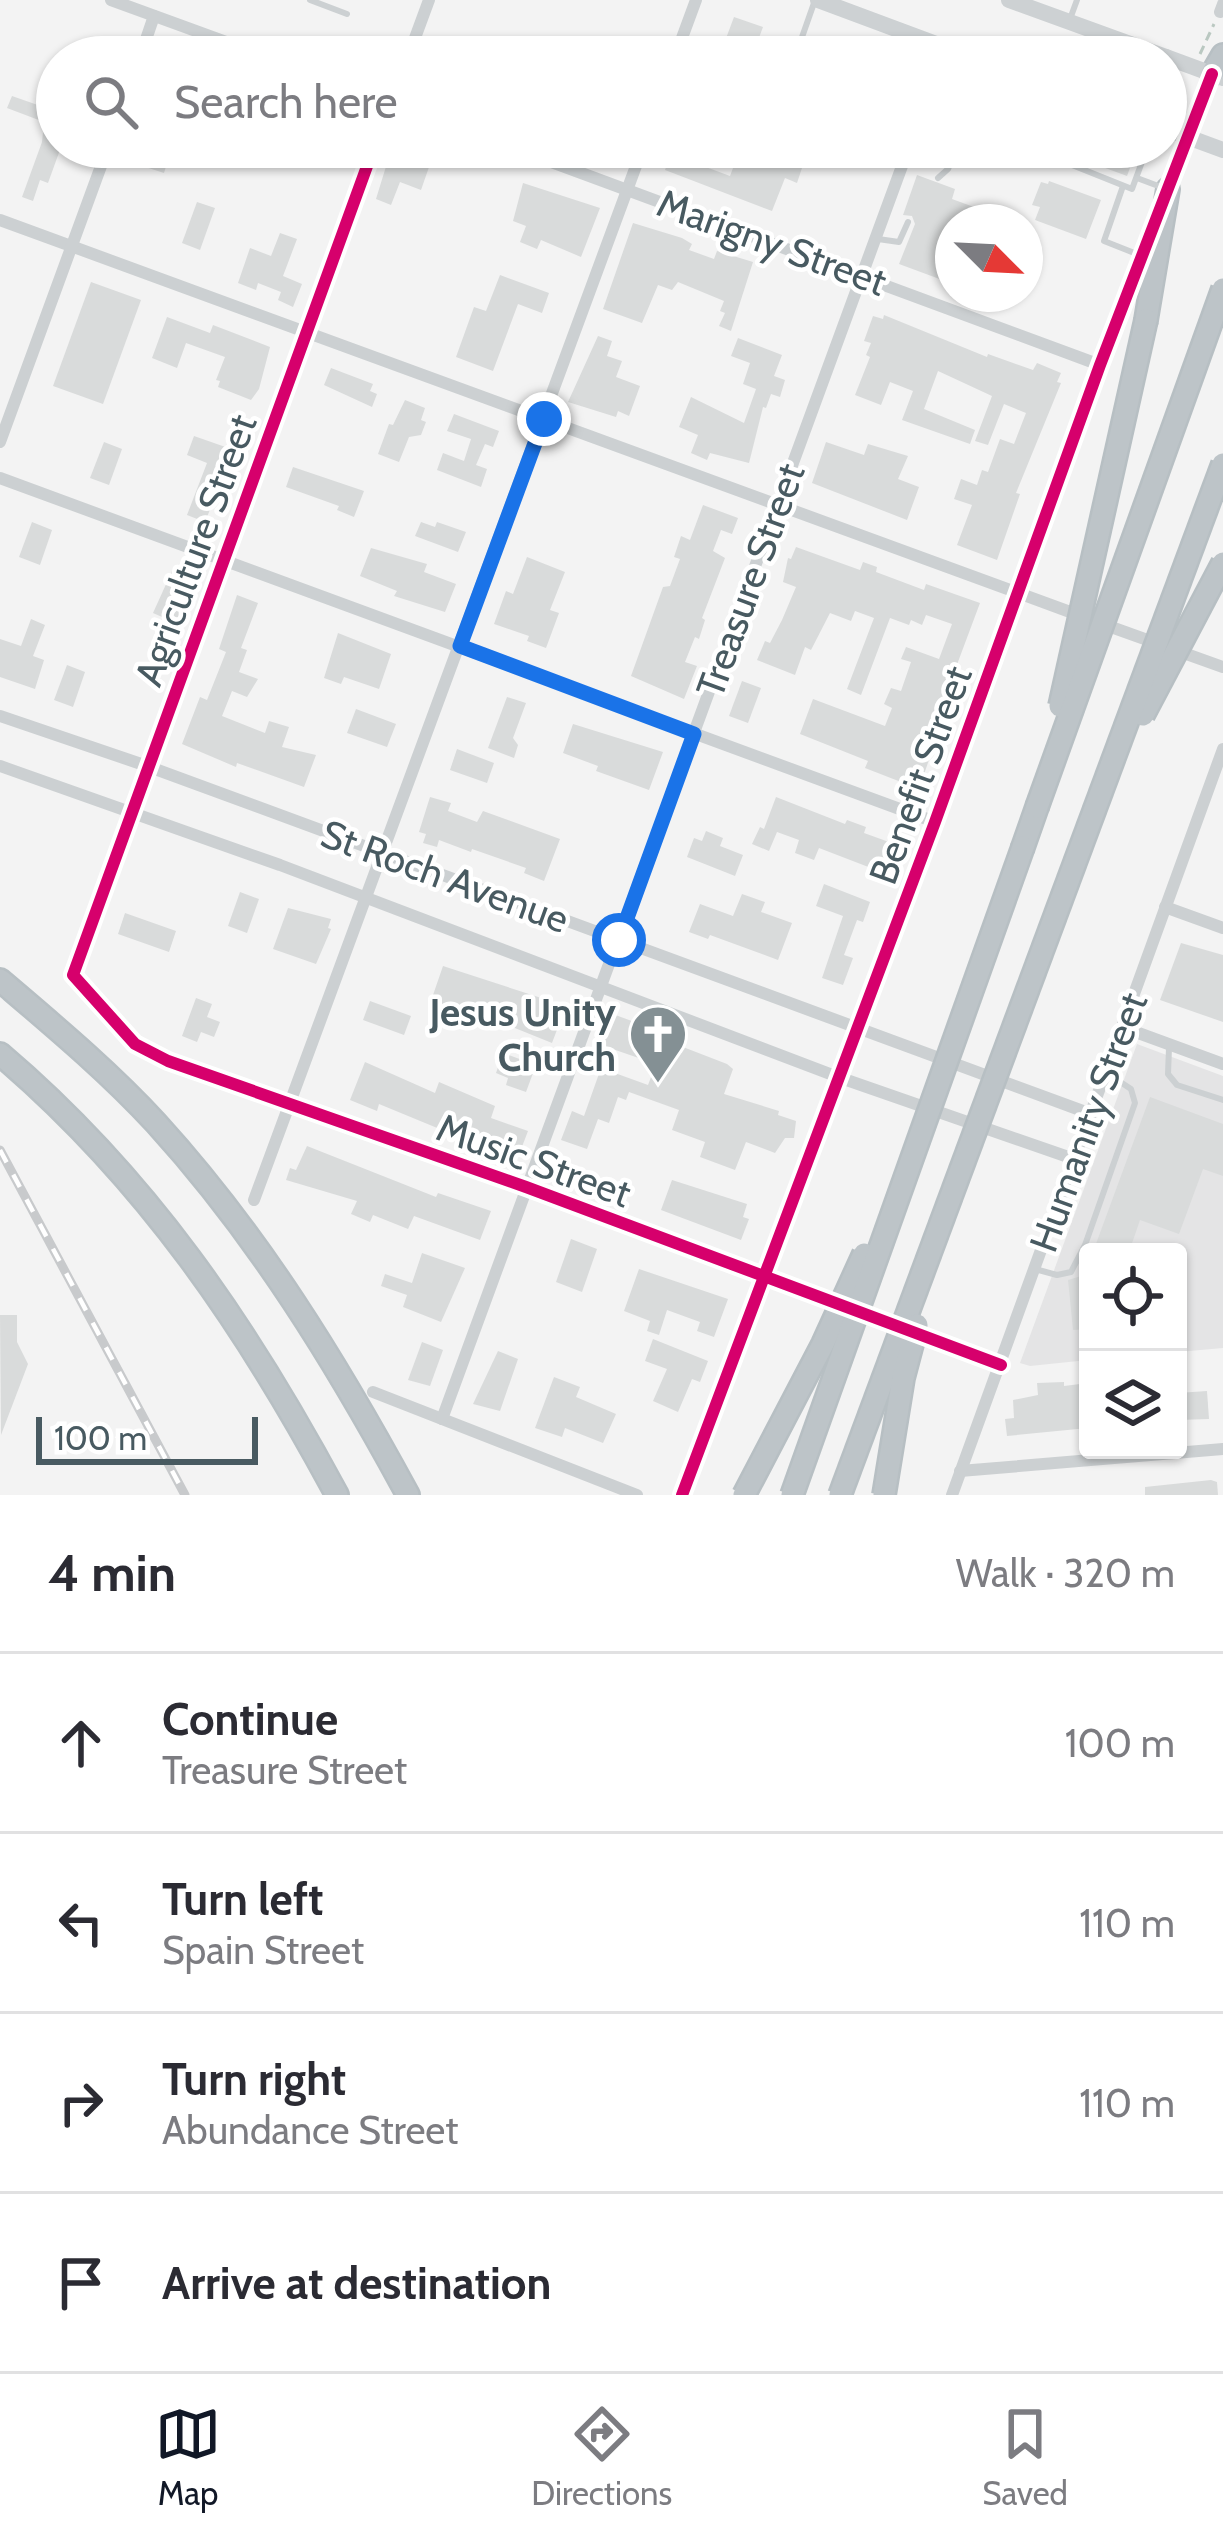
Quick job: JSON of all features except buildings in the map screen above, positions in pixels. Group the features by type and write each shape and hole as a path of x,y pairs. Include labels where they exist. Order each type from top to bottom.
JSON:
{"highway":[{"path":"1037,807 1146,320 1168,189"},
{"path":"792,1495 1223,289"},
{"path":"840,1495 1223,464"},
{"path":"1103,790 1223,563"},
{"path":"0,980 106,1072 199,1172 316,1334 408,1495"},
{"path":"0,1054 124,1173 224,1300 279,1386 338,1495"},
{"path":"884,1495 913,1338 987,1103"},
{"path":"744,1495 823,1344 920,1134"}],"main road":[{"path":"816,0 904,36"},
{"path":"1009,0 1102,36"},
{"path":"1188,137 1223,150"}],"street":[{"path":"111,0 209,36"},
{"path":"416,36 429,0"},
{"path":"683,36 696,0"},
{"path":"147,36 154,16"},
{"name":"Benefit Street","path":"1188,137 1213,69"},
{"path":"0,442 101,168"},
{"name":"Agriculture Street","path":"73,975 366,168"},
{"name":"Marigny Street","path":"568,168 1100,365"},
{"path":"254,1200 635,168"},
{"name":"Treasure Street","path":"442,1419 901,168"},
{"name":"Benefit Street","path":"682,1495 1176,168"},
{"path":"0,220 1223,667"},
{"path":"0,478 935,822"},
{"name":"St Roch Avenue","path":"0,716 1091,1114"},
{"name":"Humanity Street","path":"952,1495 1223,749"},
{"name":"St Roch Avenue","path":"0,766 1074,1160"},
{"path":"1165,908 1223,928"},
{"name":"Music Street","path":"73,975 135,1044 168,1061 526,1187 1000,1365"},
{"path":"1122,1027 1223,1064"},
{"path":"373,1392 637,1495"},
{"path":"960,1471 1223,1450"}],"lane":[{"path":"310,0 347,14"},
{"path":"803,36 816,0"},
{"path":"1069,22 1076,0"},
{"path":"938,178 948,168"},
{"path":"1079,168 1132,189 1140,168"},
{"path":"1136,178 1168,189"},
{"path":"1124,186 1104,241 1142,256"},
{"path":"876,238 899,242 908,222"},
{"path":"1170,1045 1168,1074 1178,1085 1223,1100"},
{"path":"1035,1269 1057,1275 1071,1272 1085,1246 1135,1103 1124,1082 1106,1073"}],"path":[{"path":"1213,69 1221,8"}],"shaded area":[{"path":"1137,1044 1223,1076 1223,1348 1187,1351 1187,1243 1079,1243 1079,1361 1020,1363"}],"railway":[{"path":"0,1150 185,1495"}],"cycle path":[{"path":"1187,139 1212,74"},
{"path":"366,168 73,975 135,1044 168,1061 526,1187 1001,1365"},
{"path":"682,1495 1176,168"}],"place":[{"name":"Jesus Unity Church","path":"658,1085"}],"route":[{"path":"544,419 460,646 694,734 619,940"}]}
